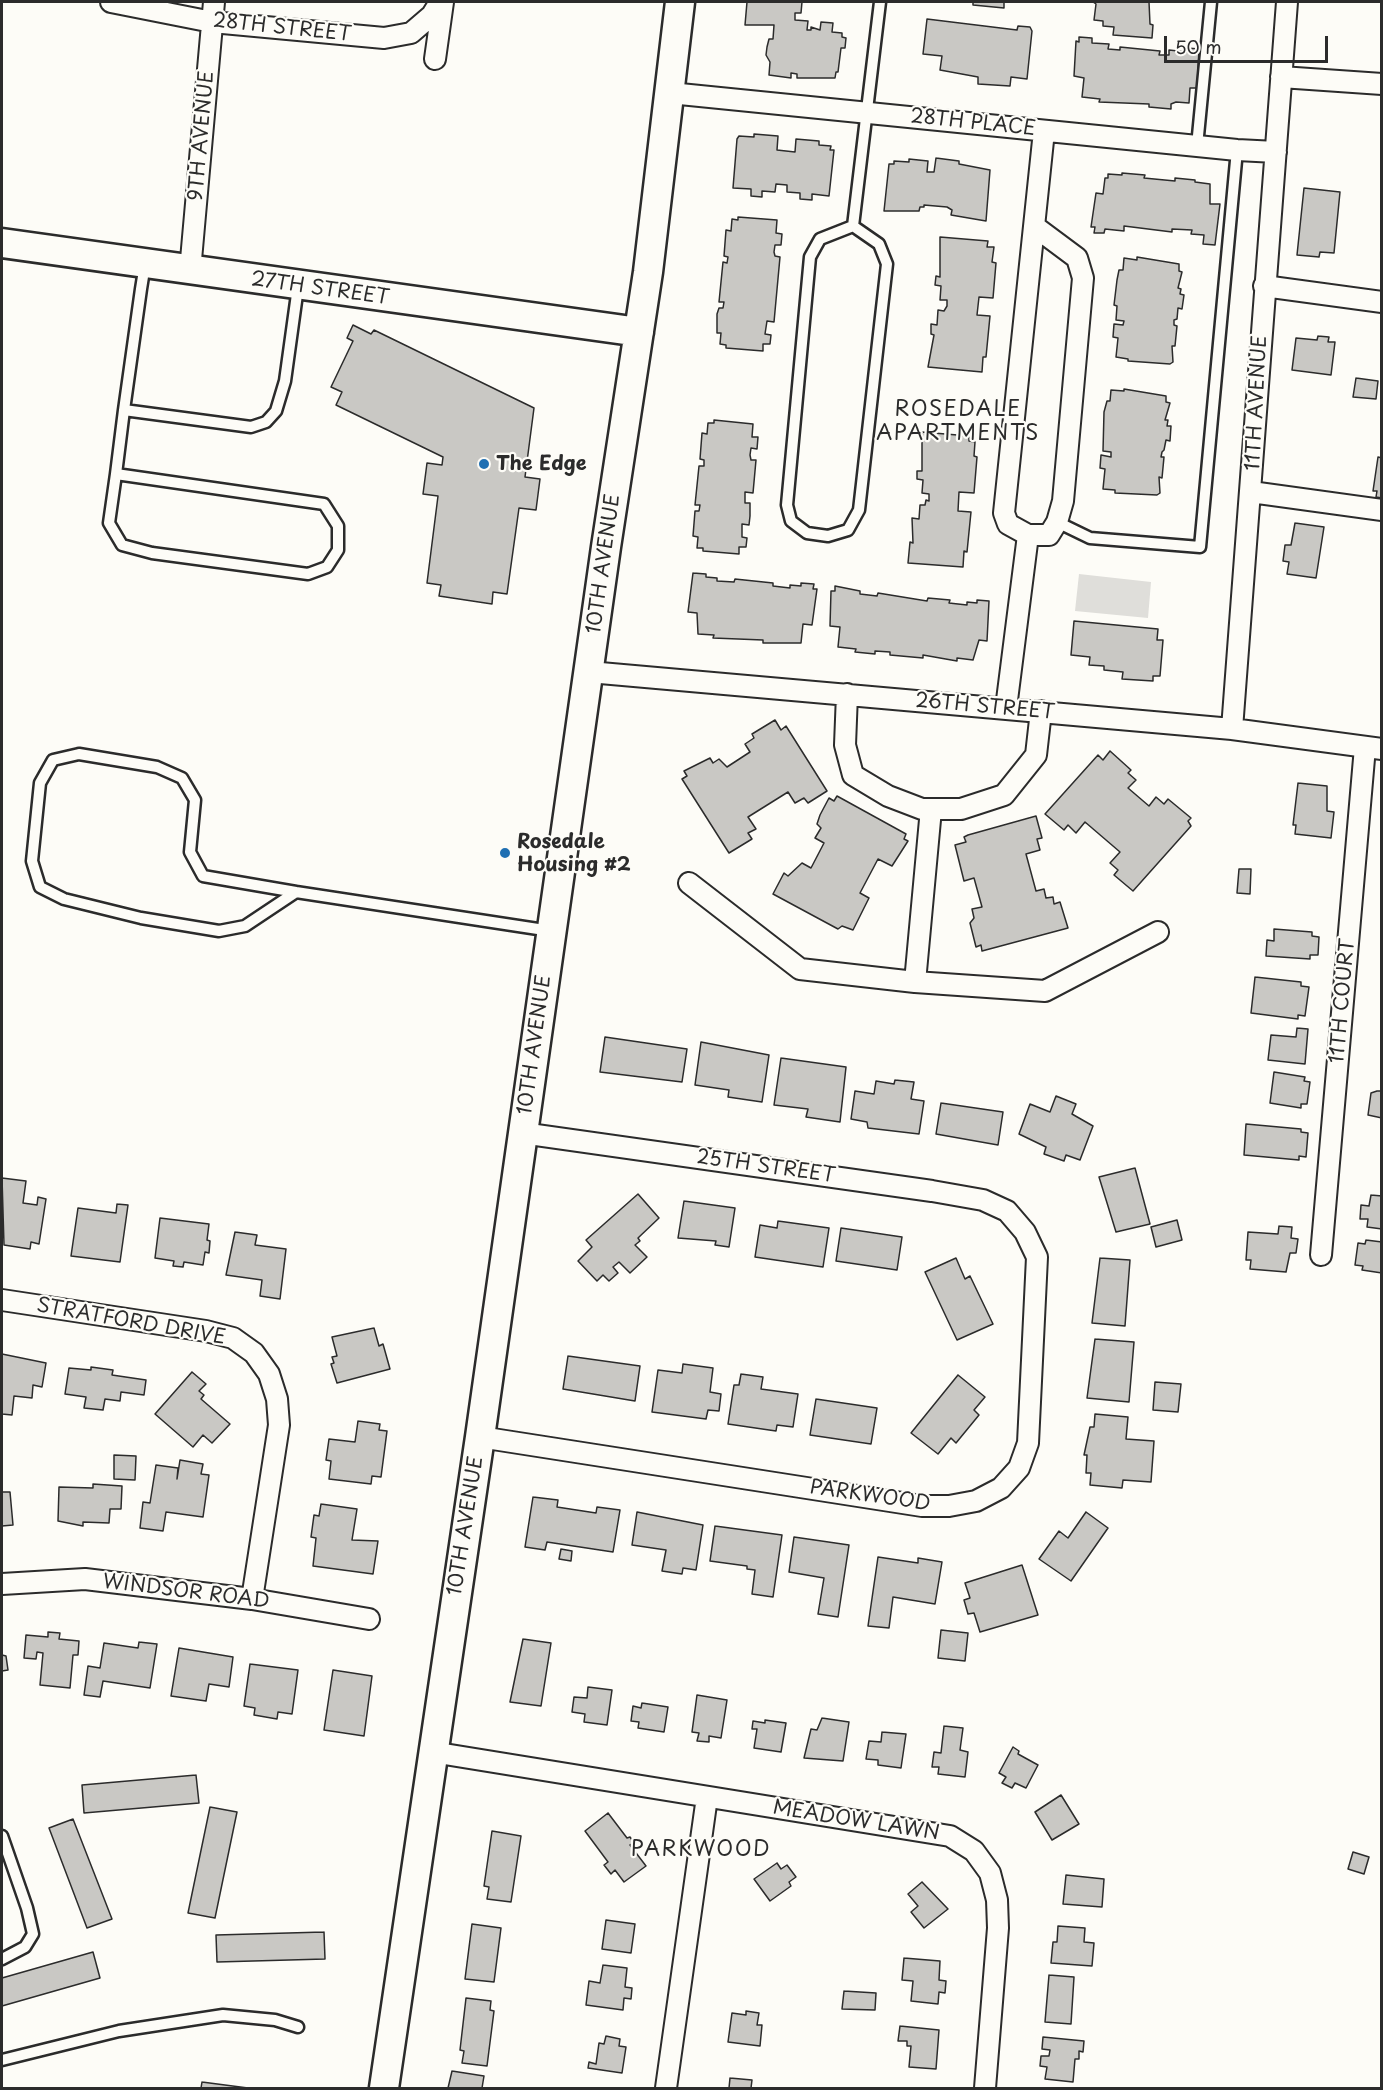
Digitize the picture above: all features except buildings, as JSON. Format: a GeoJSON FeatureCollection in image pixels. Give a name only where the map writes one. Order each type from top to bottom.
{"type":"FeatureCollection","features":[{"type":"Feature","properties":{"kind":"main road","name":"10TH AVENUE"},"geometry":{"type":"LineString","coordinates":[[384,2088],[639,332],[680,2]]}},
{"type":"Feature","properties":{"kind":"main road","name":"27TH STREET"},"geometry":{"type":"LineString","coordinates":[[2,243],[639,332]]}},
{"type":"Feature","properties":{"kind":"street","name":"28TH STREET"},"geometry":{"type":"LineString","coordinates":[[111,2],[212,22],[384,38],[411,33],[432,15],[442,2]]}},
{"type":"Feature","properties":{"kind":"street","name":"9TH AVENUE"},"geometry":{"type":"LineString","coordinates":[[190,271],[214,2]]}},
{"type":"Feature","properties":{"kind":"street"},"geometry":{"type":"LineString","coordinates":[[435,59],[442,2]]}},
{"type":"Feature","properties":{"kind":"street","name":"11TH AVENUE"},"geometry":{"type":"LineString","coordinates":[[1232,729],[1287,2]]}},
{"type":"Feature","properties":{"kind":"street"},"geometry":{"type":"LineString","coordinates":[[1281,77],[1382,84]]}},
{"type":"Feature","properties":{"kind":"street","name":"28TH PLACE"},"geometry":{"type":"LineString","coordinates":[[670,93],[1276,152]]}},
{"type":"Feature","properties":{"kind":"street"},"geometry":{"type":"LineString","coordinates":[[1034,226],[1077,258],[1083,278],[1063,501],[1057,522],[1049,535],[1028,535],[1008,524],[1004,513],[1034,226],[1044,131]]}},
{"type":"Feature","properties":{"kind":"street"},"geometry":{"type":"LineString","coordinates":[[1264,286],[1382,302]]}},
{"type":"Feature","properties":{"kind":"street"},"geometry":{"type":"LineString","coordinates":[[1251,492],[1382,510]]}},
{"type":"Feature","properties":{"kind":"street"},"geometry":{"type":"LineString","coordinates":[[1006,708],[1028,535]]}},
{"type":"Feature","properties":{"kind":"street","name":"26TH STREET"},"geometry":{"type":"LineString","coordinates":[[589,672],[1232,729],[1373,748]]}},
{"type":"Feature","properties":{"kind":"street"},"geometry":{"type":"LineString","coordinates":[[847,694],[845,746],[853,775],[888,796],[922,810],[961,809],[1004,795],[1035,755],[1041,711]]}},
{"type":"Feature","properties":{"kind":"street","name":"11TH COURT"},"geometry":{"type":"LineString","coordinates":[[1321,1255],[1373,748]]}},
{"type":"Feature","properties":{"kind":"street"},"geometry":{"type":"LineString","coordinates":[[915,982],[931,809]]}},
{"type":"Feature","properties":{"kind":"street"},"geometry":{"type":"LineString","coordinates":[[689,883],[800,969],[915,982],[1045,991],[1158,932]]}},
{"type":"Feature","properties":{"kind":"street","name":"25TH STREET"},"geometry":{"type":"LineString","coordinates":[[522,1133],[932,1191],[983,1200],[1007,1211]]}},
{"type":"Feature","properties":{"kind":"street","name":"PARKWOOD"},"geometry":{"type":"LineString","coordinates":[[480,1437],[922,1506],[949,1506],[976,1501],[1001,1488],[1019,1468],[1028,1443],[1037,1257],[1025,1232],[1007,1211]]}},
{"type":"Feature","properties":{"kind":"street","name":"STRATFORD DRIVE"},"geometry":{"type":"LineString","coordinates":[[2,1300],[206,1331],[233,1338],[254,1353],[269,1374],[277,1399],[279,1425],[252,1599]]}},
{"type":"Feature","properties":{"kind":"street","name":"WINDSOR ROAD"},"geometry":{"type":"LineString","coordinates":[[2,1584],[85,1579],[252,1599],[369,1620]]}},
{"type":"Feature","properties":{"kind":"street","name":"MEADOW LAWN"},"geometry":{"type":"LineString","coordinates":[[432,1752],[951,1836],[974,1851],[990,1873],[998,1910],[985,2088]]}},
{"type":"Feature","properties":{"kind":"street"},"geometry":{"type":"LineString","coordinates":[[666,2088],[706,1797]]}},
{"type":"Feature","properties":{"kind":"lane"},"geometry":{"type":"LineString","coordinates":[[853,226],[880,2]]}},
{"type":"Feature","properties":{"kind":"lane"},"geometry":{"type":"LineString","coordinates":[[1197,146],[1211,2]]}},
{"type":"Feature","properties":{"kind":"lane"},"geometry":{"type":"LineString","coordinates":[[1057,522],[1090,538],[1200,547],[1237,150]]}},
{"type":"Feature","properties":{"kind":"lane"},"geometry":{"type":"LineString","coordinates":[[853,226],[879,244],[887,264],[859,510],[848,530],[828,536],[807,533],[791,521],[787,505],[810,256],[820,239],[853,226]]}},
{"type":"Feature","properties":{"kind":"lane"},"geometry":{"type":"LineString","coordinates":[[116,474],[324,504],[338,526],[338,550],[327,567],[308,574],[152,553],[122,544],[109,523],[145,264]]}},
{"type":"Feature","properties":{"kind":"lane"},"geometry":{"type":"LineString","coordinates":[[124,410],[251,427],[266,422],[276,411],[285,381],[298,285]]}},
{"type":"Feature","properties":{"kind":"lane"},"geometry":{"type":"LineString","coordinates":[[297,892],[245,927],[219,931],[141,918],[64,899],[40,887],[32,861],[40,783],[53,760],[79,754],[157,767],[182,778],[195,800],[190,852],[203,876],[551,931]]}},
{"type":"Feature","properties":{"kind":"lane"},"geometry":{"type":"LineString","coordinates":[[2,1836],[27,1908],[33,1934],[25,1947],[2,1959]]}},
{"type":"Feature","properties":{"kind":"lane"},"geometry":{"type":"LineString","coordinates":[[2,2060],[119,2031],[224,2015],[275,2020],[298,2027]]}},
{"type":"Feature","properties":{"kind":"shaded area"},"geometry":{"type":"Polygon","coordinates":[[[1079,574],[1151,582],[1148,618],[1075,611],[1079,574]]]}},
{"type":"Feature","properties":{"kind":"place","name":"The Edge"},"geometry":{"type":"Point","coordinates":[484,464]}},
{"type":"Feature","properties":{"kind":"place","name":"Rosedale Housing #2"},"geometry":{"type":"Point","coordinates":[505,853]}},
{"type":"Feature","properties":{"kind":"district","name":"ROSEDALE APARTMENTS"},"geometry":{"type":"Point","coordinates":[958,422]}},
{"type":"Feature","properties":{"kind":"district","name":"PARKWOOD"},"geometry":{"type":"Point","coordinates":[701,1850]}}]}
